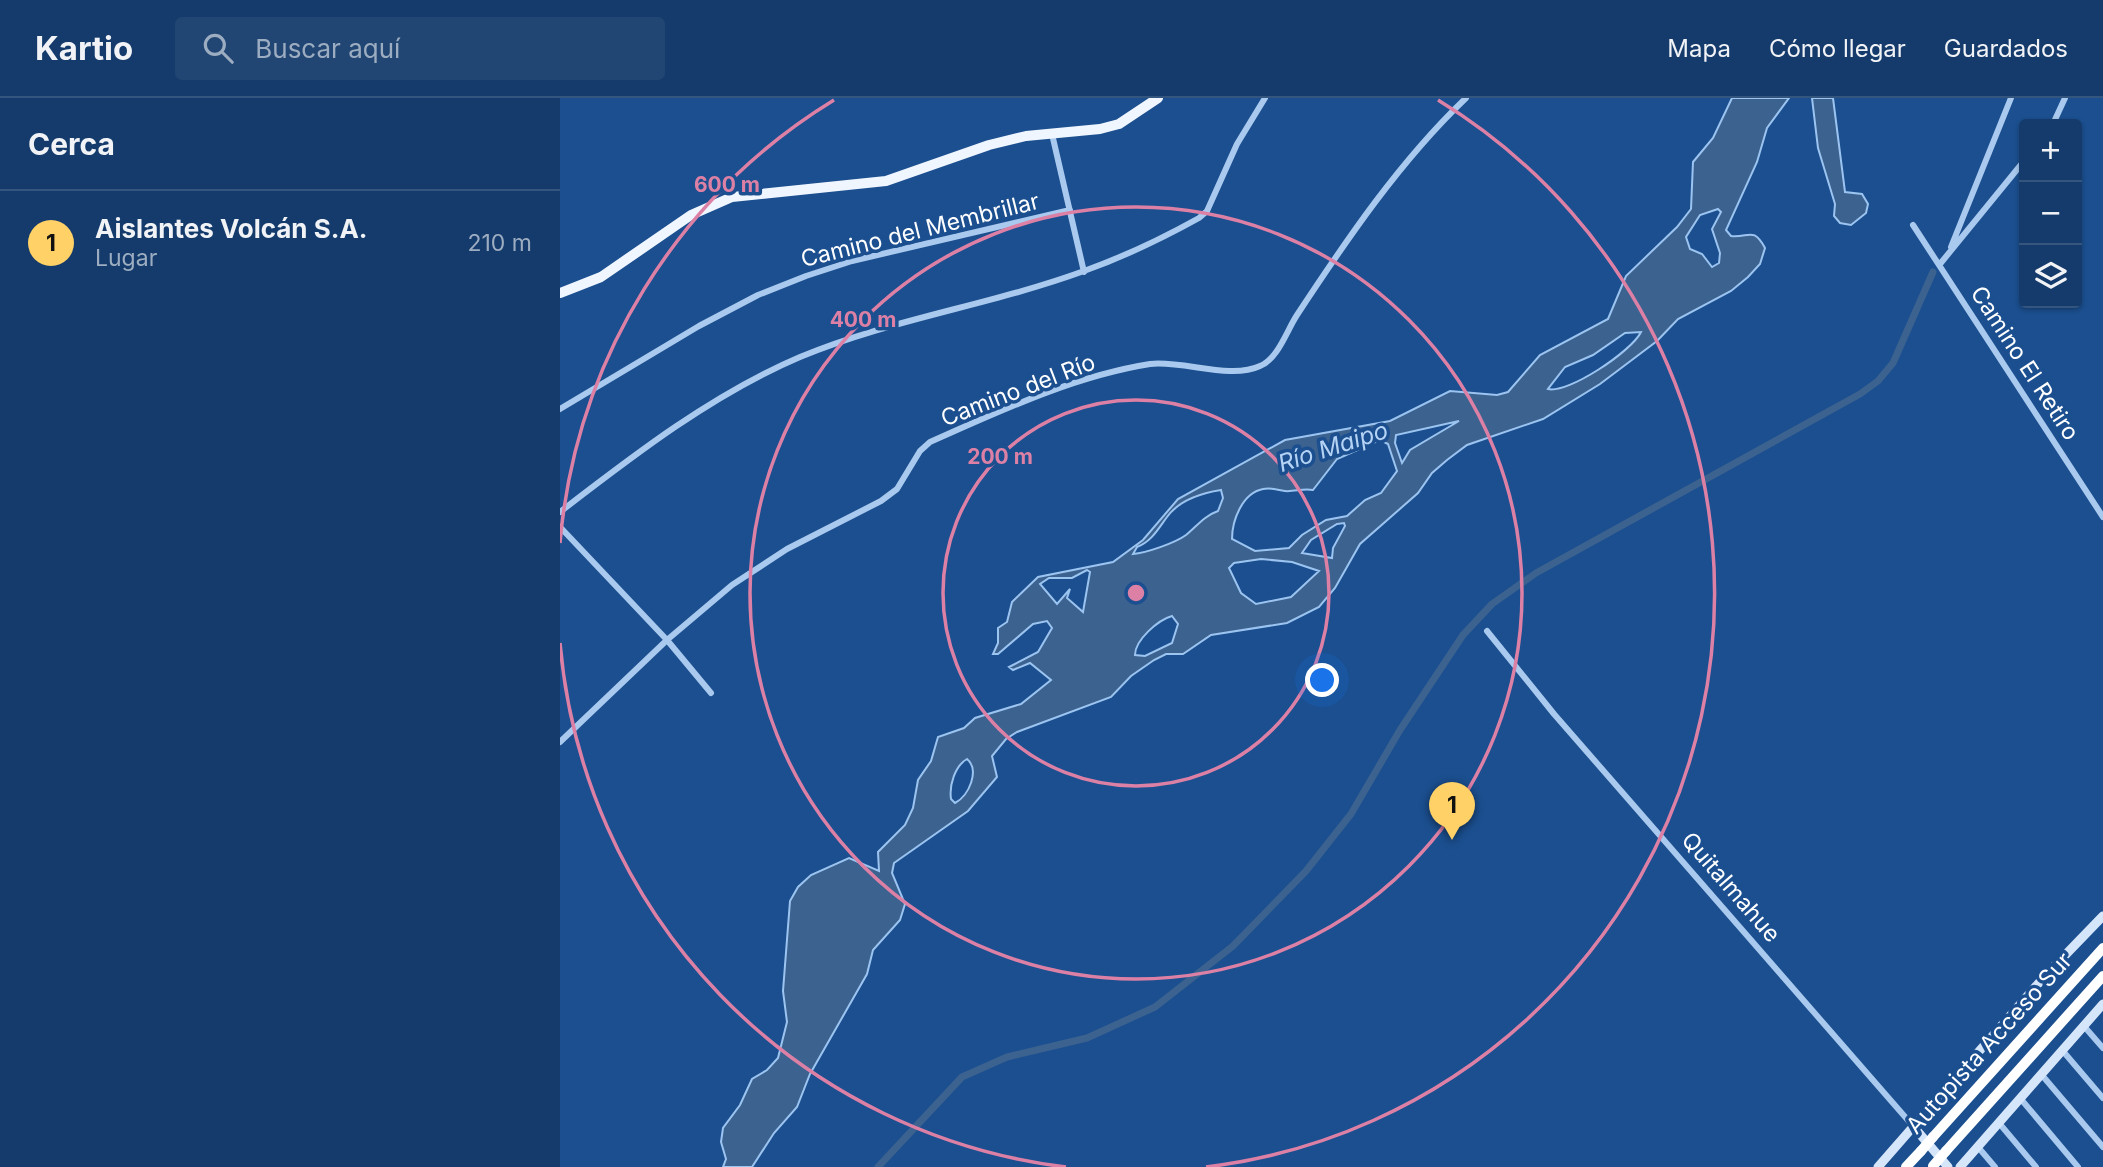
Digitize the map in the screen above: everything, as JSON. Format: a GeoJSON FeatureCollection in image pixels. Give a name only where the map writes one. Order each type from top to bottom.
{"type":"FeatureCollection","features":[{"type":"Feature","properties":{"kind":"highway","name":"Autopista Acceso Sur"},"geometry":{"type":"LineString","coordinates":[[1906,1167],[2103,948]]}},
{"type":"Feature","properties":{"kind":"highway","name":"Autopista Acceso Sur"},"geometry":{"type":"LineString","coordinates":[[1932,1166],[2103,976]]}},
{"type":"Feature","properties":{"kind":"main road"},"geometry":{"type":"LineString","coordinates":[[560,293],[624,265],[691,215],[732,197],[886,181],[989,145],[1119,124],[1158,98]]}},
{"type":"Feature","properties":{"kind":"main road"},"geometry":{"type":"LineString","coordinates":[[1878,1167],[2052,968],[2103,916]]}},
{"type":"Feature","properties":{"kind":"main road"},"geometry":{"type":"LineString","coordinates":[[1960,1167],[2103,1004]]}},
{"type":"Feature","properties":{"kind":"main road","name":"Quitalmahue"},"geometry":{"type":"LineString","coordinates":[[1913,1126],[1948,1167]]}},
{"type":"Feature","properties":{"kind":"street"},"geometry":{"type":"LineString","coordinates":[[560,512],[678,426],[723,398],[799,358],[859,336],[1084,271],[1157,240],[1207,211],[1237,145],[1265,98]]}},
{"type":"Feature","properties":{"kind":"street","name":"Camino del Río"},"geometry":{"type":"LineString","coordinates":[[560,742],[667,640],[759,566],[897,489],[920,451],[930,442],[1027,400],[1130,368],[1154,364],[1227,370],[1259,367],[1275,351],[1351,236],[1434,128],[1466,98]]}},
{"type":"Feature","properties":{"kind":"street"},"geometry":{"type":"LineString","coordinates":[[1951,247],[1967,201],[2011,98]]}},
{"type":"Feature","properties":{"kind":"street"},"geometry":{"type":"LineString","coordinates":[[2055,119],[2065,98]]}},
{"type":"Feature","properties":{"kind":"street"},"geometry":{"type":"LineString","coordinates":[[1052,134],[1084,271]]}},
{"type":"Feature","properties":{"kind":"street"},"geometry":{"type":"LineString","coordinates":[[1940,264],[1951,247],[2019,167]]}},
{"type":"Feature","properties":{"kind":"street","name":"Camino del Membrillar"},"geometry":{"type":"LineString","coordinates":[[560,409],[699,326],[758,295],[806,276],[852,261],[1070,210]]}},
{"type":"Feature","properties":{"kind":"street","name":"Camino El Retiro"},"geometry":{"type":"LineString","coordinates":[[1913,225],[2103,517]]}},
{"type":"Feature","properties":{"kind":"street"},"geometry":{"type":"LineString","coordinates":[[560,527],[667,640],[711,693]]}},
{"type":"Feature","properties":{"kind":"street","name":"Quitalmahue"},"geometry":{"type":"LineString","coordinates":[[1488,631],[1554,714],[1913,1126]]}},
{"type":"Feature","properties":{"kind":"street"},"geometry":{"type":"LineString","coordinates":[[2084,1025],[2103,1048]]}},
{"type":"Feature","properties":{"kind":"street"},"geometry":{"type":"LineString","coordinates":[[2062,1050],[2103,1098]]}},
{"type":"Feature","properties":{"kind":"street"},"geometry":{"type":"LineString","coordinates":[[2041,1074],[2103,1147]]}},
{"type":"Feature","properties":{"kind":"street"},"geometry":{"type":"LineString","coordinates":[[2020,1098],[2078,1167]]}},
{"type":"Feature","properties":{"kind":"street"},"geometry":{"type":"LineString","coordinates":[[1998,1123],[2036,1167]]}},
{"type":"Feature","properties":{"kind":"street"},"geometry":{"type":"LineString","coordinates":[[1978,1147],[1995,1167]]}},
{"type":"Feature","properties":{"kind":"water","name":"Río Maipo"},"geometry":{"type":"Polygon","coordinates":[[[1732,98],[1789,98],[1767,128],[1757,162],[1726,230],[1731,236],[1754,235],[1765,248],[1760,264],[1748,277],[1731,291],[1678,319],[1657,341],[1600,384],[1543,419],[1467,445],[1447,460],[1432,473],[1418,493],[1360,544],[1335,588],[1319,607],[1287,623],[1211,635],[1183,654],[1166,654],[1154,660],[1131,676],[1111,697],[1017,732],[1006,739],[992,756],[997,777],[968,811],[894,863],[892,873],[905,904],[900,920],[873,950],[867,974],[810,1074],[797,1107],[774,1133],[752,1167],[723,1167],[726,1159],[721,1142],[723,1128],[740,1105],[752,1079],[767,1070],[778,1058],[787,1022],[783,991],[790,901],[798,887],[811,875],[849,858],[879,871],[878,852],[905,825],[913,808],[918,780],[931,761],[938,737],[964,728],[975,718],[1021,704],[1051,680],[1030,663],[1013,670],[1009,667],[1038,652],[1052,628],[1047,621],[1033,624],[998,654],[993,654],[998,643],[998,628],[1007,622],[1012,602],[1038,577],[1113,562],[1143,540],[1178,499],[1285,440],[1390,421],[1450,391],[1497,395],[1508,392],[1540,355],[1608,319],[1626,276],[1677,227],[1691,209],[1693,162],[1713,138],[1732,98]],[[1718,209],[1700,215],[1686,237],[1690,249],[1702,254],[1712,267],[1719,263],[1720,253],[1712,229],[1721,212],[1718,209]],[[1641,332],[1625,333],[1593,355],[1565,367],[1548,389],[1570,385],[1599,370],[1625,350],[1641,332]],[[1459,421],[1396,435],[1395,443],[1402,463],[1410,450],[1459,421]],[[1380,440],[1337,459],[1313,490],[1269,488],[1249,496],[1234,524],[1232,539],[1255,551],[1289,548],[1302,535],[1326,520],[1347,516],[1365,500],[1381,493],[1397,471],[1388,444],[1380,440]],[[1221,490],[1199,495],[1172,511],[1154,534],[1137,547],[1133,554],[1181,538],[1218,511],[1223,498],[1221,490]],[[1344,523],[1337,524],[1311,540],[1302,553],[1332,558],[1333,548],[1345,526],[1344,523]],[[1261,559],[1234,563],[1229,568],[1241,593],[1256,604],[1291,597],[1319,571],[1292,562],[1261,559]],[[1087,570],[1072,578],[1049,578],[1040,584],[1057,604],[1070,589],[1067,598],[1083,612],[1090,572],[1087,570]],[[1172,616],[1154,626],[1139,643],[1135,655],[1145,656],[1172,643],[1178,624],[1172,616]],[[967,759],[956,771],[951,794],[955,803],[965,795],[973,776],[971,764],[967,759]]]}},
{"type":"Feature","properties":{"kind":"water"},"geometry":{"type":"Polygon","coordinates":[[[1812,98],[1833,98],[1845,192],[1862,194],[1868,204],[1866,213],[1851,225],[1840,223],[1834,216],[1835,204],[1818,148],[1812,98]]]}},
{"type":"Feature","properties":{"kind":"waterway"},"geometry":{"type":"LineString","coordinates":[[878,1167],[962,1077],[1007,1057],[1087,1038],[1155,1007],[1233,946],[1306,871],[1351,814],[1400,730],[1463,635],[1492,604],[1536,573],[1860,394],[1878,381],[1893,363],[1933,272]]}},
{"type":"Feature","properties":{"kind":"place","name":"Aislantes Volcán S.A."},"geometry":{"type":"Point","coordinates":[1452,840]}}]}
